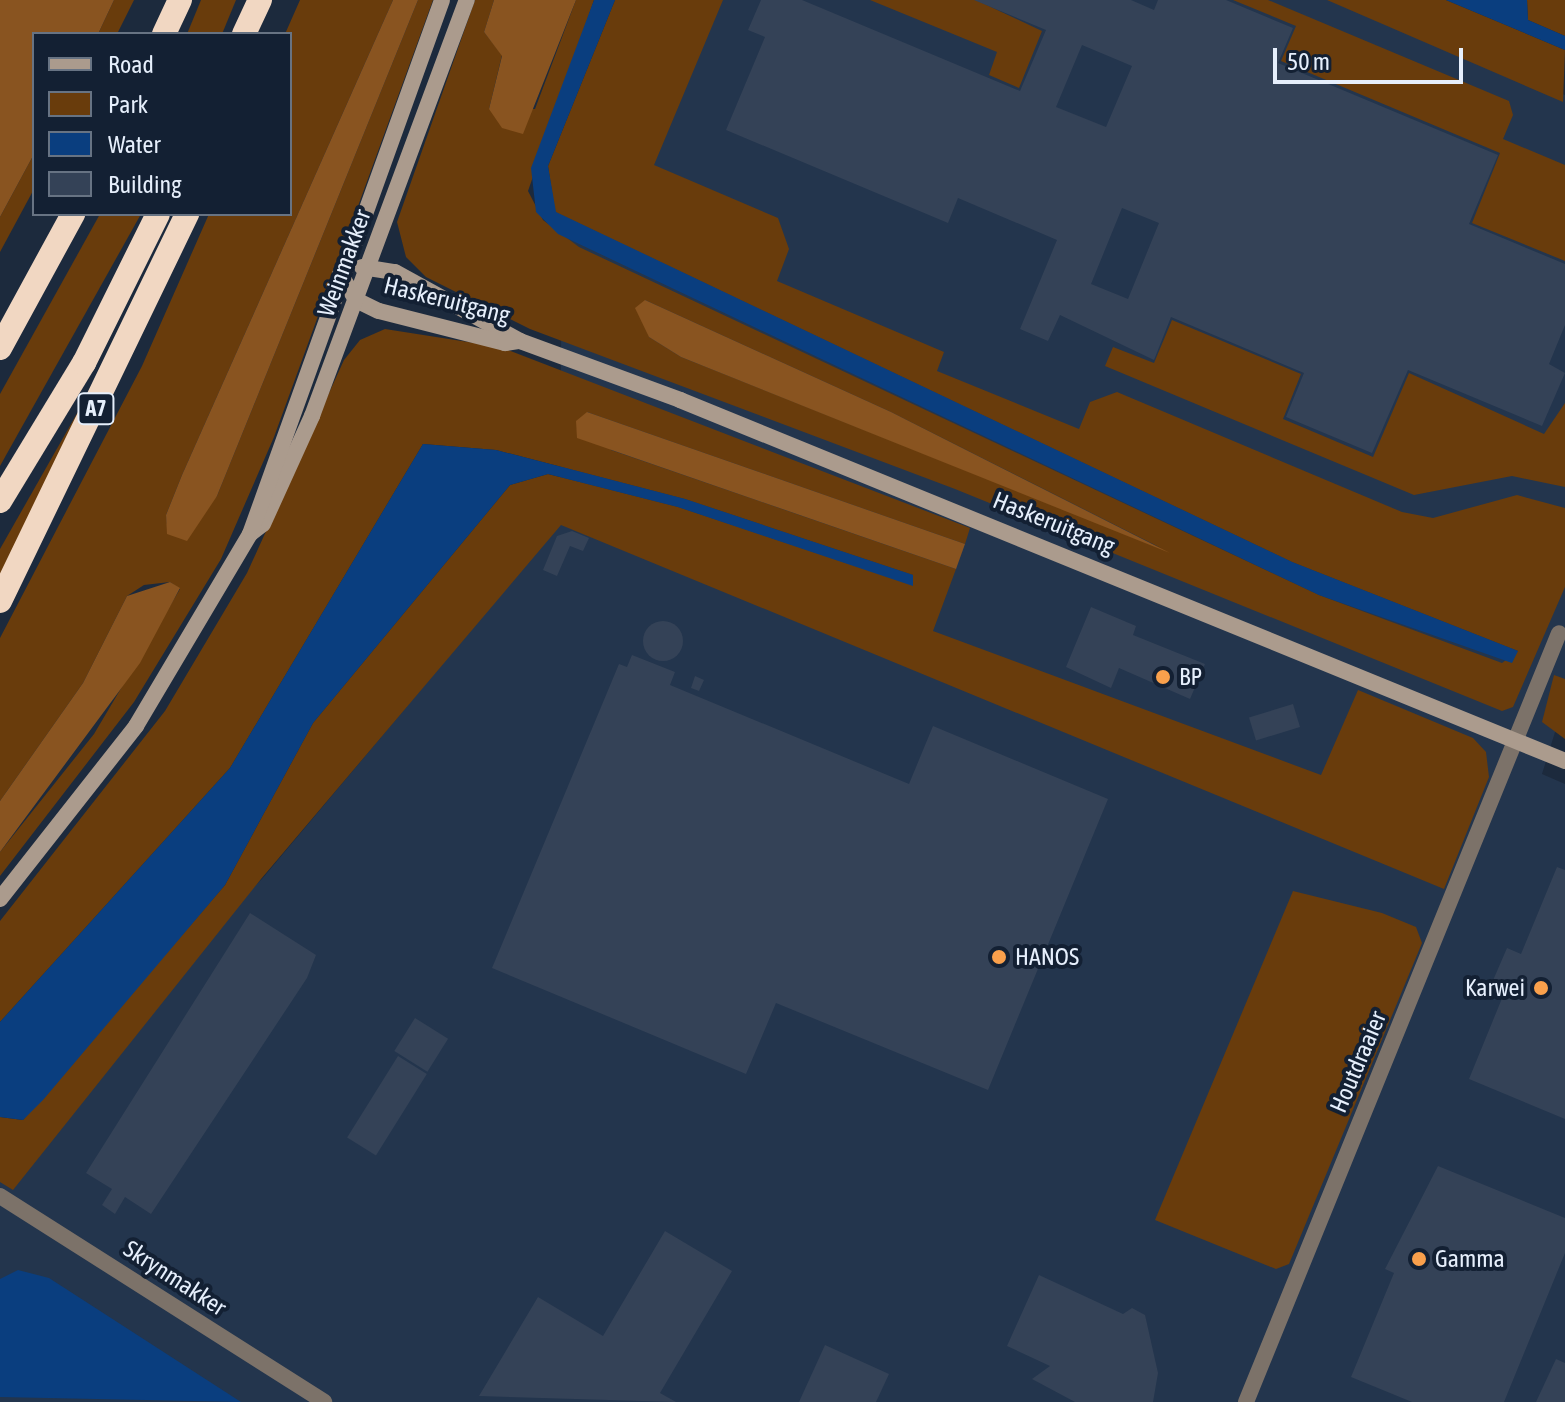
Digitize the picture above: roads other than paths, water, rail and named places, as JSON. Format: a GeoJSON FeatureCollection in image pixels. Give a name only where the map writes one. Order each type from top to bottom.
{"type":"FeatureCollection","features":[{"type":"Feature","properties":{"kind":"highway"},"geometry":{"type":"LineString","coordinates":[[165,32],[180,0]]}},
{"type":"Feature","properties":{"kind":"highway"},"geometry":{"type":"LineString","coordinates":[[247,32],[258,4]]}},
{"type":"Feature","properties":{"kind":"highway"},"geometry":{"type":"LineString","coordinates":[[0,348],[72,216]]}},
{"type":"Feature","properties":{"kind":"highway","name":"A7"},"geometry":{"type":"LineString","coordinates":[[0,501],[84,363],[157,216]]}},
{"type":"Feature","properties":{"kind":"highway","name":"A7"},"geometry":{"type":"LineString","coordinates":[[0,601],[186,216]]}},
{"type":"Feature","properties":{"kind":"highway"},"geometry":{"type":"LineString","coordinates":[[0,342],[18,319]]}},
{"type":"Feature","properties":{"kind":"main road","name":"Weinmakker"},"geometry":{"type":"LineString","coordinates":[[0,899],[136,726],[250,534],[340,274],[442,0]]}},
{"type":"Feature","properties":{"kind":"main road","name":"Weinmakker"},"geometry":{"type":"LineString","coordinates":[[250,534],[263,524],[295,456],[370,264],[467,0]]}},
{"type":"Feature","properties":{"kind":"main road","name":"Haskeruitgang"},"geometry":{"type":"LineString","coordinates":[[520,341],[505,343],[356,300],[340,274],[370,264],[520,341],[838,461],[1565,761]]}},
{"type":"Feature","properties":{"kind":"street","name":"Houtdraaier"},"geometry":{"type":"LineString","coordinates":[[1246,1402],[1559,633]]}},
{"type":"Feature","properties":{"kind":"street","name":"Skrynmakker"},"geometry":{"type":"LineString","coordinates":[[2,1202],[324,1402]]}},
{"type":"Feature","properties":{"kind":"water"},"geometry":{"type":"Polygon","coordinates":[[[594,0],[615,0],[548,166],[556,212],[1292,562],[1518,651],[1512,663],[1319,595],[558,234],[536,212],[531,168],[594,0]]]}},
{"type":"Feature","properties":{"kind":"water"},"geometry":{"type":"Polygon","coordinates":[[[1446,0],[1527,0],[1528,20],[1565,36],[1565,50],[1446,0]]]}},
{"type":"Feature","properties":{"kind":"water"},"geometry":{"type":"Polygon","coordinates":[[[423,444],[496,450],[685,499],[913,575],[913,586],[678,507],[548,474],[510,485],[313,723],[225,885],[43,1100],[23,1120],[0,1117],[0,1022],[230,768],[423,444]]]}},
{"type":"Feature","properties":{"kind":"water"},"geometry":{"type":"Polygon","coordinates":[[[18,1270],[49,1278],[241,1402],[0,1397],[0,1279],[18,1270]]]}},
{"type":"Feature","properties":{"kind":"place","name":"BP"},"geometry":{"type":"Point","coordinates":[1163,677]}},
{"type":"Feature","properties":{"kind":"place","name":"HANOS"},"geometry":{"type":"Point","coordinates":[999,957]}},
{"type":"Feature","properties":{"kind":"place","name":"Karwei"},"geometry":{"type":"Point","coordinates":[1541,988]}},
{"type":"Feature","properties":{"kind":"place","name":"Gamma"},"geometry":{"type":"Point","coordinates":[1419,1259]}}]}
